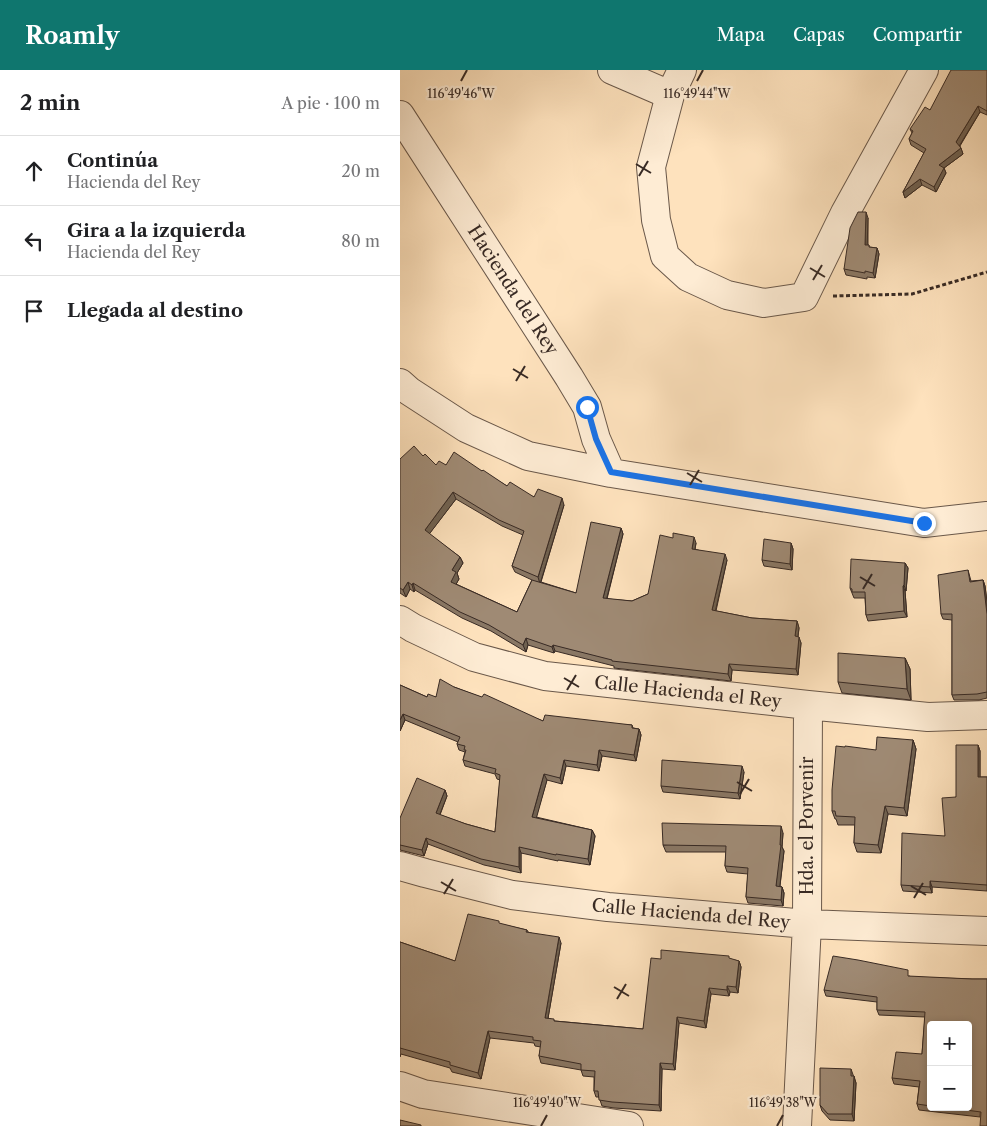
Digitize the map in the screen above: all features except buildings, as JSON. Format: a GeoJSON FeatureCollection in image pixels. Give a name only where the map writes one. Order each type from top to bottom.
{"type":"FeatureCollection","features":[{"type":"Feature","properties":{"kind":"street"},"geometry":{"type":"LineString","coordinates":[[612,70],[670,95]]}},
{"type":"Feature","properties":{"kind":"street"},"geometry":{"type":"LineString","coordinates":[[682,70],[670,95],[651,167],[656,220],[665,256],[688,277],[727,295],[764,303],[804,297],[845,214],[924,70]]}},
{"type":"Feature","properties":{"kind":"street","name":"Hacienda del Rey"},"geometry":{"type":"LineString","coordinates":[[400,115],[587,407],[596,439],[611,472]]}},
{"type":"Feature","properties":{"kind":"street"},"geometry":{"type":"LineString","coordinates":[[400,383],[409,391],[466,428],[528,456],[611,472],[924,523],[987,516]]}},
{"type":"Feature","properties":{"kind":"street","name":"Calle Hacienda el Rey"},"geometry":{"type":"LineString","coordinates":[[400,620],[474,657],[544,676],[928,717],[987,715]]}},
{"type":"Feature","properties":{"kind":"street","name":"Hda. el Porvenir"},"geometry":{"type":"LineString","coordinates":[[797,1126],[807,924],[808,705]]}},
{"type":"Feature","properties":{"kind":"street","name":"Calle Hacienda del Rey"},"geometry":{"type":"LineString","coordinates":[[400,866],[512,895],[608,907],[807,924],[987,931]]}},
{"type":"Feature","properties":{"kind":"street"},"geometry":{"type":"LineString","coordinates":[[400,1086],[423,1094],[629,1126]]}},
{"type":"Feature","properties":{"kind":"path"},"geometry":{"type":"LineString","coordinates":[[804,297],[912,294],[987,272]]}},
{"type":"Feature","properties":{"kind":"route"},"geometry":{"type":"LineString","coordinates":[[587,407],[596,439],[611,472],[924,523]]}}]}
